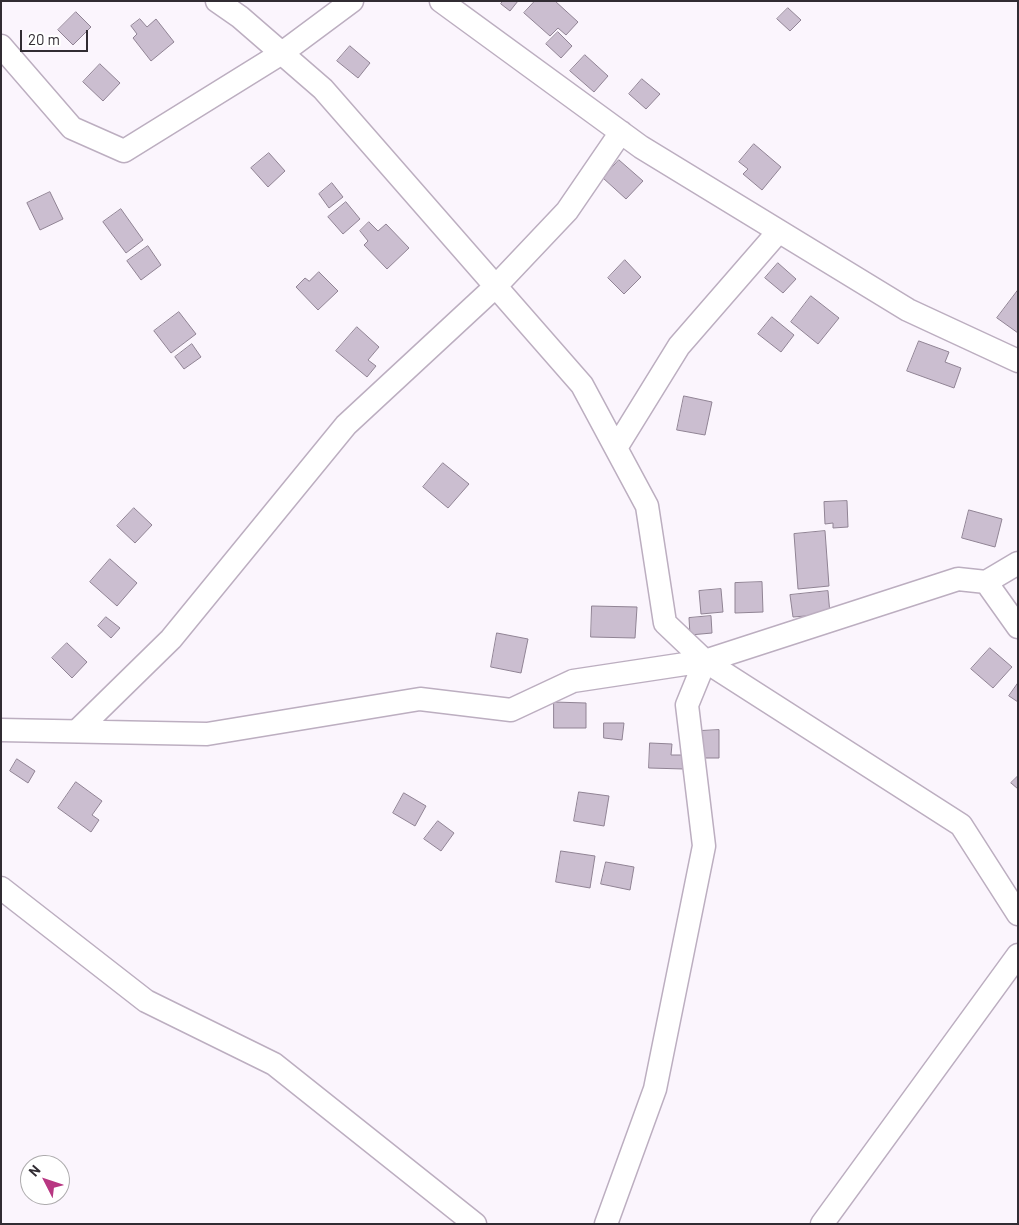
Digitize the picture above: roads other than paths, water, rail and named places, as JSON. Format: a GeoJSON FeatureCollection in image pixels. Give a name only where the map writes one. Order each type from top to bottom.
{"type":"FeatureCollection","features":[{"type":"Feature","properties":{"kind":"street"},"geometry":{"type":"LineString","coordinates":[[218,1],[240,17],[323,89],[582,385],[647,506],[665,623],[705,661],[961,825],[1018,914]]}},
{"type":"Feature","properties":{"kind":"street"},"geometry":{"type":"LineString","coordinates":[[1,46],[72,128],[124,151],[282,53],[352,1]]}},
{"type":"Feature","properties":{"kind":"street"},"geometry":{"type":"LineString","coordinates":[[441,1],[641,147],[908,310],[1018,360]]}},
{"type":"Feature","properties":{"kind":"street"},"geometry":{"type":"LineString","coordinates":[[77,731],[171,639],[346,425],[496,286],[567,211],[621,132]]}},
{"type":"Feature","properties":{"kind":"street"},"geometry":{"type":"LineString","coordinates":[[616,448],[678,346],[779,231]]}},
{"type":"Feature","properties":{"kind":"street"},"geometry":{"type":"LineString","coordinates":[[1,730],[207,734],[420,699],[511,710],[573,681],[705,661],[958,579],[986,582],[1018,563]]}},
{"type":"Feature","properties":{"kind":"street"},"geometry":{"type":"LineString","coordinates":[[986,582],[1018,627]]}},
{"type":"Feature","properties":{"kind":"street"},"geometry":{"type":"LineString","coordinates":[[606,1224],[655,1089],[704,846],[687,705],[705,661]]}},
{"type":"Feature","properties":{"kind":"street"},"geometry":{"type":"LineString","coordinates":[[1,888],[146,1001],[274,1064],[476,1224]]}},
{"type":"Feature","properties":{"kind":"street"},"geometry":{"type":"LineString","coordinates":[[822,1224],[1018,955]]}}]}
